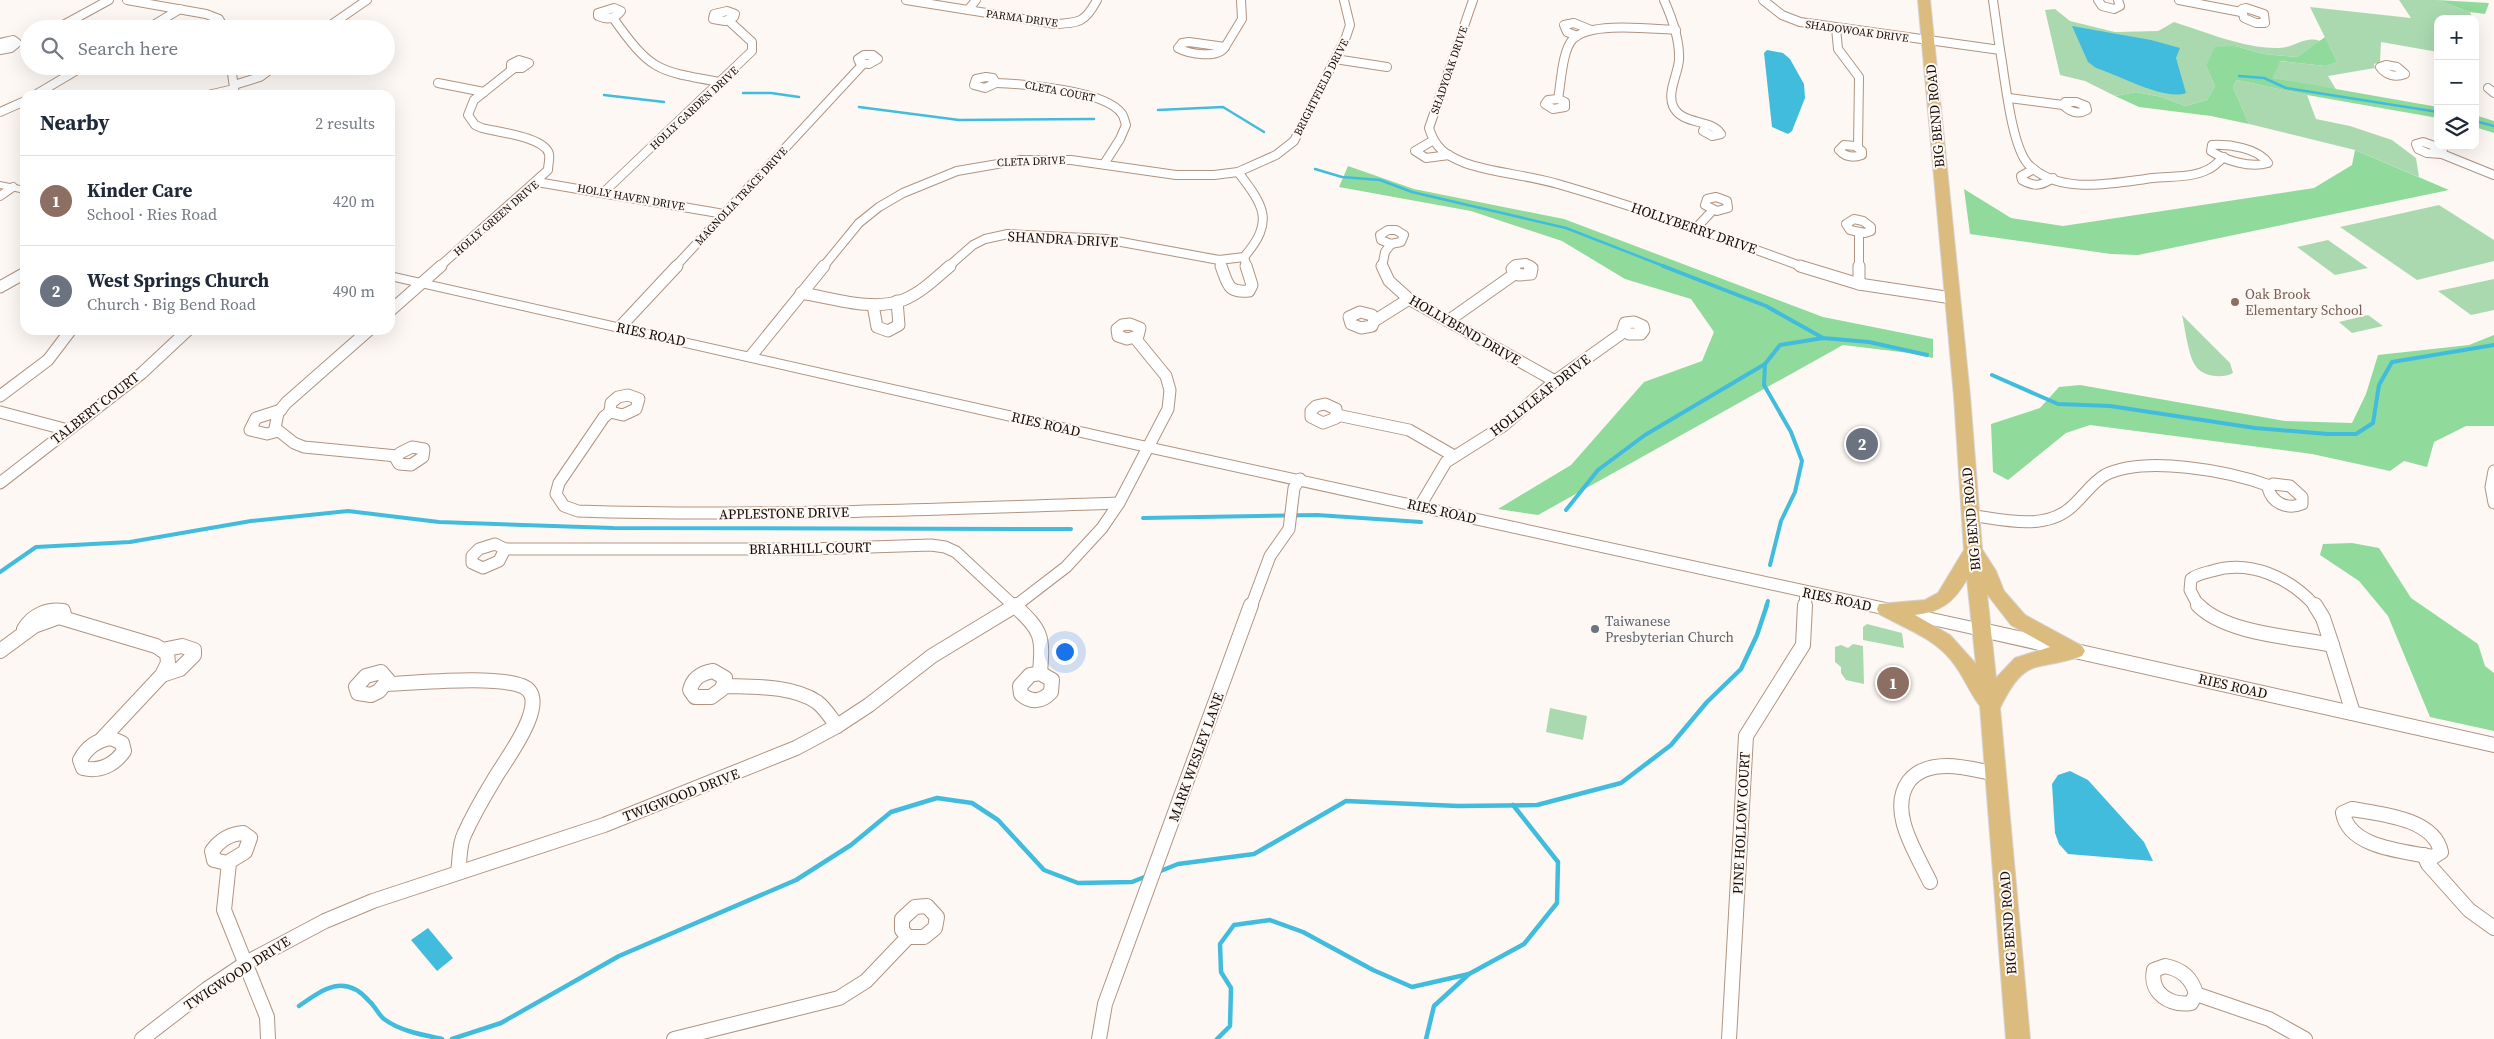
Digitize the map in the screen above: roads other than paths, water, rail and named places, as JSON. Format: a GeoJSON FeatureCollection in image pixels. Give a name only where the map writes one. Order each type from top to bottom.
{"type":"FeatureCollection","features":[{"type":"Feature","properties":{"kind":"main road","name":"BIG BEND ROAD"},"geometry":{"type":"LineString","coordinates":[[1924,0],[1958,352],[1969,515],[1997,774],[2018,1039]]}},
{"type":"Feature","properties":{"kind":"main road"},"geometry":{"type":"LineString","coordinates":[[1886,610],[1914,609],[1944,601],[1953,590],[1973,550],[1988,571],[1996,594],[2018,620],[2075,651]]}},
{"type":"Feature","properties":{"kind":"main road"},"geometry":{"type":"LineString","coordinates":[[1886,610],[1934,634],[1949,645],[1971,672],[1990,709]]}},
{"type":"Feature","properties":{"kind":"main road"},"geometry":{"type":"LineString","coordinates":[[1990,709],[2004,680],[2018,665],[2047,655],[2075,651]]}},
{"type":"Feature","properties":{"kind":"street"},"geometry":{"type":"LineString","coordinates":[[72,20],[109,0]]}},
{"type":"Feature","properties":{"kind":"street"},"geometry":{"type":"LineString","coordinates":[[127,0],[180,9],[220,20]]}},
{"type":"Feature","properties":{"kind":"street"},"geometry":{"type":"LineString","coordinates":[[337,20],[367,0]]}},
{"type":"Feature","properties":{"kind":"street","name":"PARMA DRIVE"},"geometry":{"type":"LineString","coordinates":[[906,0],[1055,24],[1068,24],[1088,17],[1097,0]]}},
{"type":"Feature","properties":{"kind":"street"},"geometry":{"type":"LineString","coordinates":[[968,10],[976,0]]}},
{"type":"Feature","properties":{"kind":"street"},"geometry":{"type":"LineString","coordinates":[[1225,47],[1185,42],[1178,46],[1181,50],[1214,55],[1222,52],[1242,19],[1241,0]]}},
{"type":"Feature","properties":{"kind":"street","name":"BRIGHTFIELD DRIVE"},"geometry":{"type":"LineString","coordinates":[[1238,172],[1276,155],[1294,141],[1335,60],[1350,25],[1344,0]]}},
{"type":"Feature","properties":{"kind":"street","name":"SHADYOAK DRIVE"},"geometry":{"type":"LineString","coordinates":[[1435,144],[1429,134],[1430,122],[1473,0]]}},
{"type":"Feature","properties":{"kind":"street"},"geometry":{"type":"LineString","coordinates":[[1664,0],[1676,30],[1679,59],[1671,102],[1677,112],[1705,127]]}},
{"type":"Feature","properties":{"kind":"street","name":"SHADOWOAK DRIVE"},"geometry":{"type":"LineString","coordinates":[[1764,0],[1770,7],[1789,18],[1836,28],[2000,50]]}},
{"type":"Feature","properties":{"kind":"street"},"geometry":{"type":"LineString","coordinates":[[1992,0],[2018,148],[2026,162],[2034,169],[2053,178],[2080,184],[2116,184],[2206,170],[2224,158],[2259,166],[2266,165],[2268,162],[2265,157],[2254,152],[2219,144],[2210,147],[2214,153],[2224,158]]}},
{"type":"Feature","properties":{"kind":"street"},"geometry":{"type":"LineString","coordinates":[[2098,0],[2102,6],[2114,9],[2120,6],[2118,0]]}},
{"type":"Feature","properties":{"kind":"street"},"geometry":{"type":"LineString","coordinates":[[2179,0],[2241,12]]}},
{"type":"Feature","properties":{"kind":"street"},"geometry":{"type":"LineString","coordinates":[[162,20],[180,9]]}},
{"type":"Feature","properties":{"kind":"street"},"geometry":{"type":"LineString","coordinates":[[613,18],[641,55],[653,64],[678,74],[720,82]]}},
{"type":"Feature","properties":{"kind":"street","name":"HOLLY GARDEN DRIVE"},"geometry":{"type":"LineString","coordinates":[[604,192],[752,51],[750,38],[728,20]]}},
{"type":"Feature","properties":{"kind":"street"},"geometry":{"type":"LineString","coordinates":[[1577,36],[1568,32],[1564,26],[1574,23],[1591,30],[1676,30]]}},
{"type":"Feature","properties":{"kind":"street"},"geometry":{"type":"LineString","coordinates":[[1836,28],[1838,49],[1860,77],[1858,147]]}},
{"type":"Feature","properties":{"kind":"street"},"geometry":{"type":"LineString","coordinates":[[1558,99],[1569,47],[1577,36],[1591,30]]}},
{"type":"Feature","properties":{"kind":"street"},"geometry":{"type":"LineString","coordinates":[[0,43],[9,40],[17,42]]}},
{"type":"Feature","properties":{"kind":"street"},"geometry":{"type":"LineString","coordinates":[[0,50],[14,46],[20,41]]}},
{"type":"Feature","properties":{"kind":"street"},"geometry":{"type":"LineString","coordinates":[[1335,60],[1387,68]]}},
{"type":"Feature","properties":{"kind":"street","name":"MAGNOLIA TRACE DRIVE"},"geometry":{"type":"LineString","coordinates":[[620,328],[863,64]]}},
{"type":"Feature","properties":{"kind":"street","name":"HOLLY GREEN DRIVE"},"geometry":{"type":"LineString","coordinates":[[395,308],[537,182],[544,175],[549,165],[549,154],[544,146],[526,138],[482,128],[471,121],[468,116],[470,106],[513,69]]}},
{"type":"Feature","properties":{"kind":"street"},"geometry":{"type":"LineString","coordinates":[[43,90],[69,75]]}},
{"type":"Feature","properties":{"kind":"street"},"geometry":{"type":"LineString","coordinates":[[232,75],[234,90],[263,75]]}},
{"type":"Feature","properties":{"kind":"street","name":"CLETA COURT"},"geometry":{"type":"LineString","coordinates":[[996,83],[1039,86],[1092,97],[1115,106],[1126,119],[1126,128],[1104,164]]}},
{"type":"Feature","properties":{"kind":"street"},"geometry":{"type":"LineString","coordinates":[[438,84],[484,92]]}},
{"type":"Feature","properties":{"kind":"street"},"geometry":{"type":"LineString","coordinates":[[2009,98],[2063,105]]}},
{"type":"Feature","properties":{"kind":"street"},"geometry":{"type":"LineString","coordinates":[[0,112],[20,103]]}},
{"type":"Feature","properties":{"kind":"street"},"geometry":{"type":"LineString","coordinates":[[1435,144],[1415,151],[1419,156],[1426,158],[1449,155]]}},
{"type":"Feature","properties":{"kind":"street","name":"HOLLYBERRY DRIVE"},"geometry":{"type":"LineString","coordinates":[[1435,144],[1449,155],[1466,163],[1536,177],[1572,188],[1696,228],[1819,274],[1859,284],[1952,298]]}},
{"type":"Feature","properties":{"kind":"street"},"geometry":{"type":"LineString","coordinates":[[2442,154],[2494,175]]}},
{"type":"Feature","properties":{"kind":"street","name":"CLETA DRIVE"},"geometry":{"type":"LineString","coordinates":[[751,356],[801,293],[868,215],[891,199],[927,181],[956,171],[1021,160],[1071,160],[1176,175],[1208,175],[1238,172]]}},
{"type":"Feature","properties":{"kind":"street"},"geometry":{"type":"LineString","coordinates":[[2034,169],[2022,176],[2022,180],[2026,184],[2041,186],[2053,178]]}},
{"type":"Feature","properties":{"kind":"street"},"geometry":{"type":"LineString","coordinates":[[1219,260],[1230,288],[1242,293],[1249,290],[1252,285],[1244,257],[1261,230],[1265,215],[1262,204],[1238,172]]}},
{"type":"Feature","properties":{"kind":"street","name":"HOLLY HAVEN DRIVE"},"geometry":{"type":"LineString","coordinates":[[537,182],[724,214]]}},
{"type":"Feature","properties":{"kind":"street"},"geometry":{"type":"LineString","coordinates":[[0,184],[20,189]]}},
{"type":"Feature","properties":{"kind":"street"},"geometry":{"type":"LineString","coordinates":[[0,196],[13,187]]}},
{"type":"Feature","properties":{"kind":"street"},"geometry":{"type":"LineString","coordinates":[[1696,228],[1713,210]]}},
{"type":"Feature","properties":{"kind":"street"},"geometry":{"type":"LineString","coordinates":[[1859,233],[1859,284]]}},
{"type":"Feature","properties":{"kind":"street","name":"SHANDRA DRIVE"},"geometry":{"type":"LineString","coordinates":[[801,293],[873,305],[897,301],[925,287],[979,241],[1008,234],[1105,239],[1219,260],[1244,257]]}},
{"type":"Feature","properties":{"kind":"street","name":"HOLLYBEND DRIVE"},"geometry":{"type":"LineString","coordinates":[[1391,244],[1382,254],[1383,271],[1391,283],[1409,299],[1555,381]]}},
{"type":"Feature","properties":{"kind":"street"},"geometry":{"type":"LineString","coordinates":[[1448,321],[1516,273]]}},
{"type":"Feature","properties":{"kind":"street"},"geometry":{"type":"LineString","coordinates":[[0,288],[20,276]]}},
{"type":"Feature","properties":{"kind":"street","name":"RIES ROAD"},"geometry":{"type":"LineString","coordinates":[[395,277],[751,356],[1147,447],[1300,479],[2494,745]]}},
{"type":"Feature","properties":{"kind":"street"},"geometry":{"type":"LineString","coordinates":[[1374,321],[1409,299]]}},
{"type":"Feature","properties":{"kind":"street"},"geometry":{"type":"LineString","coordinates":[[873,305],[877,328],[888,331],[899,325],[897,301]]}},
{"type":"Feature","properties":{"kind":"street","name":"HOLLYLEAF DRIVE"},"geometry":{"type":"LineString","coordinates":[[1420,506],[1441,470],[1454,456],[1503,426],[1555,381],[1625,331]]}},
{"type":"Feature","properties":{"kind":"street"},"geometry":{"type":"LineString","coordinates":[[0,396],[52,358],[60,350],[68,335]]}},
{"type":"Feature","properties":{"kind":"street","name":"TALBERT COURT"},"geometry":{"type":"LineString","coordinates":[[0,483],[142,372],[183,335]]}},
{"type":"Feature","properties":{"kind":"street"},"geometry":{"type":"LineString","coordinates":[[364,335],[281,410],[275,428],[294,443],[304,447],[397,456]]}},
{"type":"Feature","properties":{"kind":"street","name":"TWIGWOOD DRIVE"},"geometry":{"type":"LineString","coordinates":[[142,1039],[200,994],[246,963],[282,942],[325,921],[373,901],[650,808],[776,757],[837,726],[869,705],[932,656],[1015,606],[1077,557],[1102,528],[1119,503],[1168,409],[1170,390],[1166,376],[1135,338]]}},
{"type":"Feature","properties":{"kind":"street"},"geometry":{"type":"LineString","coordinates":[[278,431],[267,434],[250,430],[256,418],[281,410]]}},
{"type":"Feature","properties":{"kind":"street"},"geometry":{"type":"LineString","coordinates":[[0,412],[68,430]]}},
{"type":"Feature","properties":{"kind":"street","name":"APPLESTONE DRIVE"},"geometry":{"type":"LineString","coordinates":[[610,412],[604,417],[559,483],[556,494],[564,506],[578,511],[669,514],[824,513],[1119,503]]}},
{"type":"Feature","properties":{"kind":"street"},"geometry":{"type":"LineString","coordinates":[[1337,415],[1409,430],[1454,456]]}},
{"type":"Feature","properties":{"kind":"street"},"geometry":{"type":"LineString","coordinates":[[1969,515],[2023,522],[2058,516],[2105,476],[2131,468],[2161,466],[2251,477],[2270,486]]}},
{"type":"Feature","properties":{"kind":"street"},"geometry":{"type":"LineString","coordinates":[[2494,471],[2490,482],[2491,496],[2494,503]]}},
{"type":"Feature","properties":{"kind":"street","name":"MARK WESLEY LANE"},"geometry":{"type":"LineString","coordinates":[[1099,1039],[1105,1004],[1263,573],[1270,556],[1289,528],[1294,488],[1300,479]]}},
{"type":"Feature","properties":{"kind":"street","name":"BRIARHILL COURT"},"geometry":{"type":"LineString","coordinates":[[505,549],[780,550],[932,545],[945,547],[956,552],[1035,625],[1040,633],[1042,644],[1040,673]]}},
{"type":"Feature","properties":{"kind":"street"},"geometry":{"type":"LineString","coordinates":[[2332,645],[2241,626],[2211,616],[2196,603],[2190,594],[2188,583],[2192,577],[2226,566],[2239,565],[2260,570],[2293,585],[2304,593],[2321,613],[2332,645],[2352,713]]}},
{"type":"Feature","properties":{"kind":"street","name":"PINE HOLLOW COURT"},"geometry":{"type":"LineString","coordinates":[[1729,1039],[1746,736],[1802,645],[1806,592]]}},
{"type":"Feature","properties":{"kind":"street"},"geometry":{"type":"LineString","coordinates":[[0,651],[24,633],[51,619],[65,618],[156,646],[162,650],[169,658],[162,675],[102,739]]}},
{"type":"Feature","properties":{"kind":"street"},"geometry":{"type":"LineString","coordinates":[[162,650],[177,646],[188,646],[194,650],[194,655],[180,669],[162,675]]}},
{"type":"Feature","properties":{"kind":"street"},"geometry":{"type":"LineString","coordinates":[[386,684],[499,681],[524,686],[531,693],[533,704],[527,726],[495,777],[463,837],[458,872]]}},
{"type":"Feature","properties":{"kind":"street"},"geometry":{"type":"LineString","coordinates":[[724,686],[781,691],[808,697],[818,703],[837,726]]}},
{"type":"Feature","properties":{"kind":"street"},"geometry":{"type":"LineString","coordinates":[[1930,882],[1901,814],[1900,795],[1907,782],[1917,774],[1941,766],[1997,774]]}},
{"type":"Feature","properties":{"kind":"street"},"geometry":{"type":"LineString","coordinates":[[2352,809],[2362,810],[2424,828],[2437,838],[2442,847],[2438,855],[2424,855],[2362,840],[2344,825],[2343,813],[2352,809]]}},
{"type":"Feature","properties":{"kind":"street"},"geometry":{"type":"LineString","coordinates":[[2424,855],[2428,864],[2469,910],[2494,928]]}},
{"type":"Feature","properties":{"kind":"street"},"geometry":{"type":"LineString","coordinates":[[229,863],[224,910],[231,931],[268,1017],[268,1039]]}},
{"type":"Feature","properties":{"kind":"street"},"geometry":{"type":"LineString","coordinates":[[674,1039],[839,998],[866,981],[908,937]]}},
{"type":"Feature","properties":{"kind":"street"},"geometry":{"type":"LineString","coordinates":[[2196,994],[2269,1019],[2305,1039]]}},
{"type":"Feature","properties":{"kind":"water"},"geometry":{"type":"Polygon","coordinates":[[[2072,26],[2151,40],[2180,48],[2176,58],[2186,93],[2177,95],[2154,90],[2096,68],[2088,62],[2072,26]]]}},
{"type":"Feature","properties":{"kind":"water"},"geometry":{"type":"Polygon","coordinates":[[[1767,50],[1783,53],[1790,59],[1804,84],[1805,98],[1792,131],[1788,134],[1772,127],[1764,53],[1767,50]]]}},
{"type":"Feature","properties":{"kind":"water"},"geometry":{"type":"Polygon","coordinates":[[[2070,771],[2088,780],[2144,842],[2153,861],[2068,854],[2059,844],[2055,833],[2052,784],[2058,775],[2070,771]]]}},
{"type":"Feature","properties":{"kind":"water"},"geometry":{"type":"Polygon","coordinates":[[[428,928],[453,958],[437,971],[411,940],[428,928]]]}},
{"type":"Feature","properties":{"kind":"waterway"},"geometry":{"type":"LineString","coordinates":[[2239,76],[2264,78],[2286,88],[2434,111]]}},
{"type":"Feature","properties":{"kind":"waterway"},"geometry":{"type":"LineString","coordinates":[[743,93],[771,93],[799,97]]}},
{"type":"Feature","properties":{"kind":"waterway"},"geometry":{"type":"LineString","coordinates":[[604,95],[664,102]]}},
{"type":"Feature","properties":{"kind":"waterway"},"geometry":{"type":"LineString","coordinates":[[859,107],[959,120],[1094,119]]}},
{"type":"Feature","properties":{"kind":"waterway"},"geometry":{"type":"LineString","coordinates":[[1158,110],[1223,107],[1264,132]]}},
{"type":"Feature","properties":{"kind":"waterway"},"geometry":{"type":"LineString","coordinates":[[2479,122],[2494,126]]}},
{"type":"Feature","properties":{"kind":"waterway"},"geometry":{"type":"LineString","coordinates":[[1315,169],[1342,177],[1380,180],[1412,192],[1566,228],[1666,267]]}},
{"type":"Feature","properties":{"kind":"waterway"},"geometry":{"type":"LineString","coordinates":[[1663,266],[1766,306],[1823,338]]}},
{"type":"Feature","properties":{"kind":"waterway"},"geometry":{"type":"LineString","coordinates":[[1765,364],[1780,345],[1823,338]]}},
{"type":"Feature","properties":{"kind":"waterway"},"geometry":{"type":"LineString","coordinates":[[1823,338],[1869,342],[1927,355]]}},
{"type":"Feature","properties":{"kind":"waterway"},"geometry":{"type":"LineString","coordinates":[[1992,375],[2058,404],[2110,406],[2255,428],[2328,434],[2356,434],[2373,423],[2379,385],[2392,362],[2494,345]]}},
{"type":"Feature","properties":{"kind":"waterway"},"geometry":{"type":"LineString","coordinates":[[1566,510],[1598,470],[1645,435],[1765,364]]}},
{"type":"Feature","properties":{"kind":"waterway"},"geometry":{"type":"LineString","coordinates":[[1765,364],[1764,385],[1791,432],[1802,461],[1795,492],[1781,521],[1770,565]]}},
{"type":"Feature","properties":{"kind":"waterway"},"geometry":{"type":"LineString","coordinates":[[0,572],[36,547],[130,542],[251,521],[348,511],[439,522],[613,528],[1071,529]]}},
{"type":"Feature","properties":{"kind":"waterway"},"geometry":{"type":"LineString","coordinates":[[1143,518],[1317,515],[1421,522]]}},
{"type":"Feature","properties":{"kind":"waterway"},"geometry":{"type":"LineString","coordinates":[[1766,607],[1768,601]]}},
{"type":"Feature","properties":{"kind":"waterway"},"geometry":{"type":"LineString","coordinates":[[1513,805],[1537,805],[1621,783],[1671,745],[1707,702],[1741,669],[1757,635],[1767,605]]}},
{"type":"Feature","properties":{"kind":"waterway"},"geometry":{"type":"LineString","coordinates":[[452,1039],[501,1023],[619,956],[796,880],[851,845],[891,812],[937,798],[972,803],[998,820],[1044,870],[1078,883],[1132,882],[1147,876]]}},
{"type":"Feature","properties":{"kind":"waterway"},"geometry":{"type":"LineString","coordinates":[[1158,872],[1178,864],[1254,854],[1346,801],[1458,806],[1513,805]]}},
{"type":"Feature","properties":{"kind":"waterway"},"geometry":{"type":"LineString","coordinates":[[1469,974],[1524,944],[1557,903],[1558,862],[1513,805]]}},
{"type":"Feature","properties":{"kind":"waterway"},"geometry":{"type":"LineString","coordinates":[[1217,1039],[1230,1026],[1231,988],[1221,972],[1220,944],[1234,925],[1270,920],[1303,932],[1373,970],[1412,987],[1469,974]]}},
{"type":"Feature","properties":{"kind":"waterway"},"geometry":{"type":"LineString","coordinates":[[1426,1039],[1434,1006],[1469,974]]}},
{"type":"Feature","properties":{"kind":"waterway"},"geometry":{"type":"LineString","coordinates":[[299,1006],[325,990],[343,986],[360,992],[382,1017],[397,1027],[442,1039]]}},
{"type":"Feature","properties":{"kind":"place","name":"Oak Brook Elementary School"},"geometry":{"type":"Point","coordinates":[2235,302]}},
{"type":"Feature","properties":{"kind":"place","name":"West Springs Church"},"geometry":{"type":"Point","coordinates":[1862,444]}},
{"type":"Feature","properties":{"kind":"place","name":"Taiwanese Presbyterian Church"},"geometry":{"type":"Point","coordinates":[1595,629]}},
{"type":"Feature","properties":{"kind":"place","name":"Kinder Care"},"geometry":{"type":"Point","coordinates":[1893,683]}}]}
